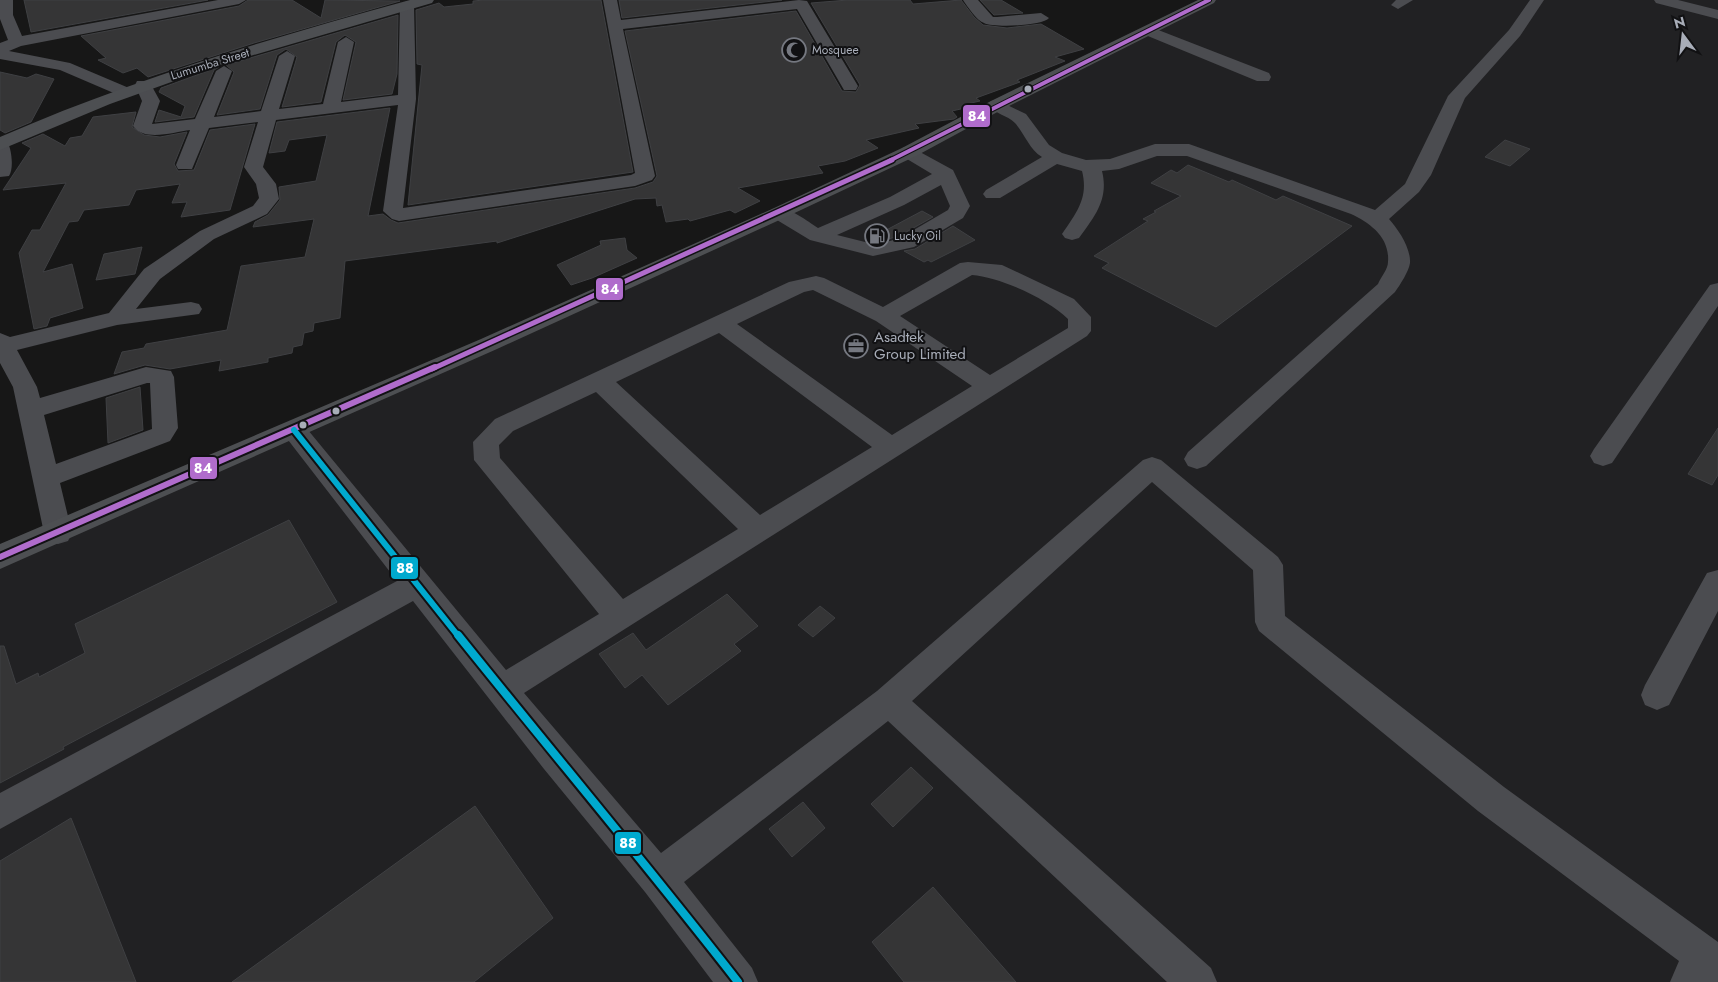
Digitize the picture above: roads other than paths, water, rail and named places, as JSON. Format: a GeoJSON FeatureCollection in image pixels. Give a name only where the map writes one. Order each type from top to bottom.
{"type":"FeatureCollection","features":[{"type":"Feature","properties":{"kind":"main road","name":"Lumumba Street"},"geometry":{"type":"LineString","coordinates":[[0,144],[143,85],[222,59],[427,0]]}},
{"type":"Feature","properties":{"kind":"main road"},"geometry":{"type":"LineString","coordinates":[[0,557],[294,430],[779,213],[908,152],[996,105],[1209,0]]}},
{"type":"Feature","properties":{"kind":"street"},"geometry":{"type":"LineString","coordinates":[[6,0],[6,15],[16,42]]}},
{"type":"Feature","properties":{"kind":"street"},"geometry":{"type":"LineString","coordinates":[[0,49],[16,42],[139,21],[239,0]]}},
{"type":"Feature","properties":{"kind":"street"},"geometry":{"type":"LineString","coordinates":[[407,5],[407,99],[394,214],[635,180],[645,176],[646,172],[617,25],[610,0]]}},
{"type":"Feature","properties":{"kind":"street"},"geometry":{"type":"LineString","coordinates":[[970,0],[988,20],[996,22],[1041,18]]}},
{"type":"Feature","properties":{"kind":"street"},"geometry":{"type":"LineString","coordinates":[[1377,219],[1412,188],[1421,175],[1457,96],[1515,33],[1537,0]]}},
{"type":"Feature","properties":{"kind":"street"},"geometry":{"type":"LineString","coordinates":[[1661,0],[1718,15]]}},
{"type":"Feature","properties":{"kind":"street"},"geometry":{"type":"LineString","coordinates":[[1683,0],[1718,10]]}},
{"type":"Feature","properties":{"kind":"street"},"geometry":{"type":"LineString","coordinates":[[617,25],[801,2],[850,86]]}},
{"type":"Feature","properties":{"kind":"street"},"geometry":{"type":"LineString","coordinates":[[1148,31],[1263,77]]}},
{"type":"Feature","properties":{"kind":"street"},"geometry":{"type":"LineString","coordinates":[[331,108],[346,42]]}},
{"type":"Feature","properties":{"kind":"street"},"geometry":{"type":"LineString","coordinates":[[0,54],[64,66],[123,92]]}},
{"type":"Feature","properties":{"kind":"street"},"geometry":{"type":"LineString","coordinates":[[117,318],[152,274],[207,235],[260,210],[269,199],[266,184],[253,167],[287,56]]}},
{"type":"Feature","properties":{"kind":"street"},"geometry":{"type":"LineString","coordinates":[[185,165],[224,71]]}},
{"type":"Feature","properties":{"kind":"street"},"geometry":{"type":"LineString","coordinates":[[143,85],[151,101],[142,126],[148,130],[407,99]]}},
{"type":"Feature","properties":{"kind":"street"},"geometry":{"type":"LineString","coordinates":[[996,105],[1020,118],[1036,143],[1055,157],[1091,167],[1112,165],[1154,150],[1189,150],[1377,219],[1388,230],[1397,250],[1399,263],[1387,287],[1198,459]]}},
{"type":"Feature","properties":{"kind":"street"},"geometry":{"type":"LineString","coordinates":[[0,144],[2,172]]}},
{"type":"Feature","properties":{"kind":"street"},"geometry":{"type":"LineString","coordinates":[[779,213],[817,236],[873,250],[907,243],[956,214],[960,206],[946,174],[908,152]]}},
{"type":"Feature","properties":{"kind":"street"},"geometry":{"type":"LineString","coordinates":[[993,194],[1055,157]]}},
{"type":"Feature","properties":{"kind":"street"},"geometry":{"type":"LineString","coordinates":[[1072,234],[1094,200],[1097,191],[1091,167]]}},
{"type":"Feature","properties":{"kind":"street"},"geometry":{"type":"LineString","coordinates":[[817,236],[897,201],[946,174]]}},
{"type":"Feature","properties":{"kind":"street"},"geometry":{"type":"LineString","coordinates":[[502,690],[1079,331],[1080,317],[1066,304],[994,270],[968,268],[884,316]]}},
{"type":"Feature","properties":{"kind":"street"},"geometry":{"type":"LineString","coordinates":[[619,616],[487,460],[486,442],[504,425],[797,287],[816,283],[884,316],[990,387]]}},
{"type":"Feature","properties":{"kind":"street"},"geometry":{"type":"LineString","coordinates":[[1602,456],[1718,290]]}},
{"type":"Feature","properties":{"kind":"street"},"geometry":{"type":"LineString","coordinates":[[58,532],[25,387],[2,343],[117,318],[191,309]]}},
{"type":"Feature","properties":{"kind":"street"},"geometry":{"type":"LineString","coordinates":[[720,323],[892,448]]}},
{"type":"Feature","properties":{"kind":"street"},"geometry":{"type":"LineString","coordinates":[[30,410],[146,375],[162,377],[165,428],[162,434],[45,478]]}},
{"type":"Feature","properties":{"kind":"street"},"geometry":{"type":"LineString","coordinates":[[599,380],[758,531]]}},
{"type":"Feature","properties":{"kind":"street"},"geometry":{"type":"LineString","coordinates":[[294,430],[556,758],[658,879],[738,982]]}},
{"type":"Feature","properties":{"kind":"street"},"geometry":{"type":"LineString","coordinates":[[658,879],[889,701],[1152,467],[1268,565],[1270,622],[1703,968]]}},
{"type":"Feature","properties":{"kind":"street"},"geometry":{"type":"LineString","coordinates":[[1658,695],[1718,582]]}},
{"type":"Feature","properties":{"kind":"street"},"geometry":{"type":"LineString","coordinates":[[0,812],[418,584]]}},
{"type":"Feature","properties":{"kind":"street"},"geometry":{"type":"LineString","coordinates":[[889,701],[1197,982]]}},
{"type":"Feature","properties":{"kind":"place","name":"Mosquee"},"geometry":{"type":"Point","coordinates":[794,50]}},
{"type":"Feature","properties":{"kind":"place","name":"Lucky Oil"},"geometry":{"type":"Point","coordinates":[877,236]}},
{"type":"Feature","properties":{"kind":"place","name":"Asadtek Group Limited"},"geometry":{"type":"Point","coordinates":[856,346]}}]}
